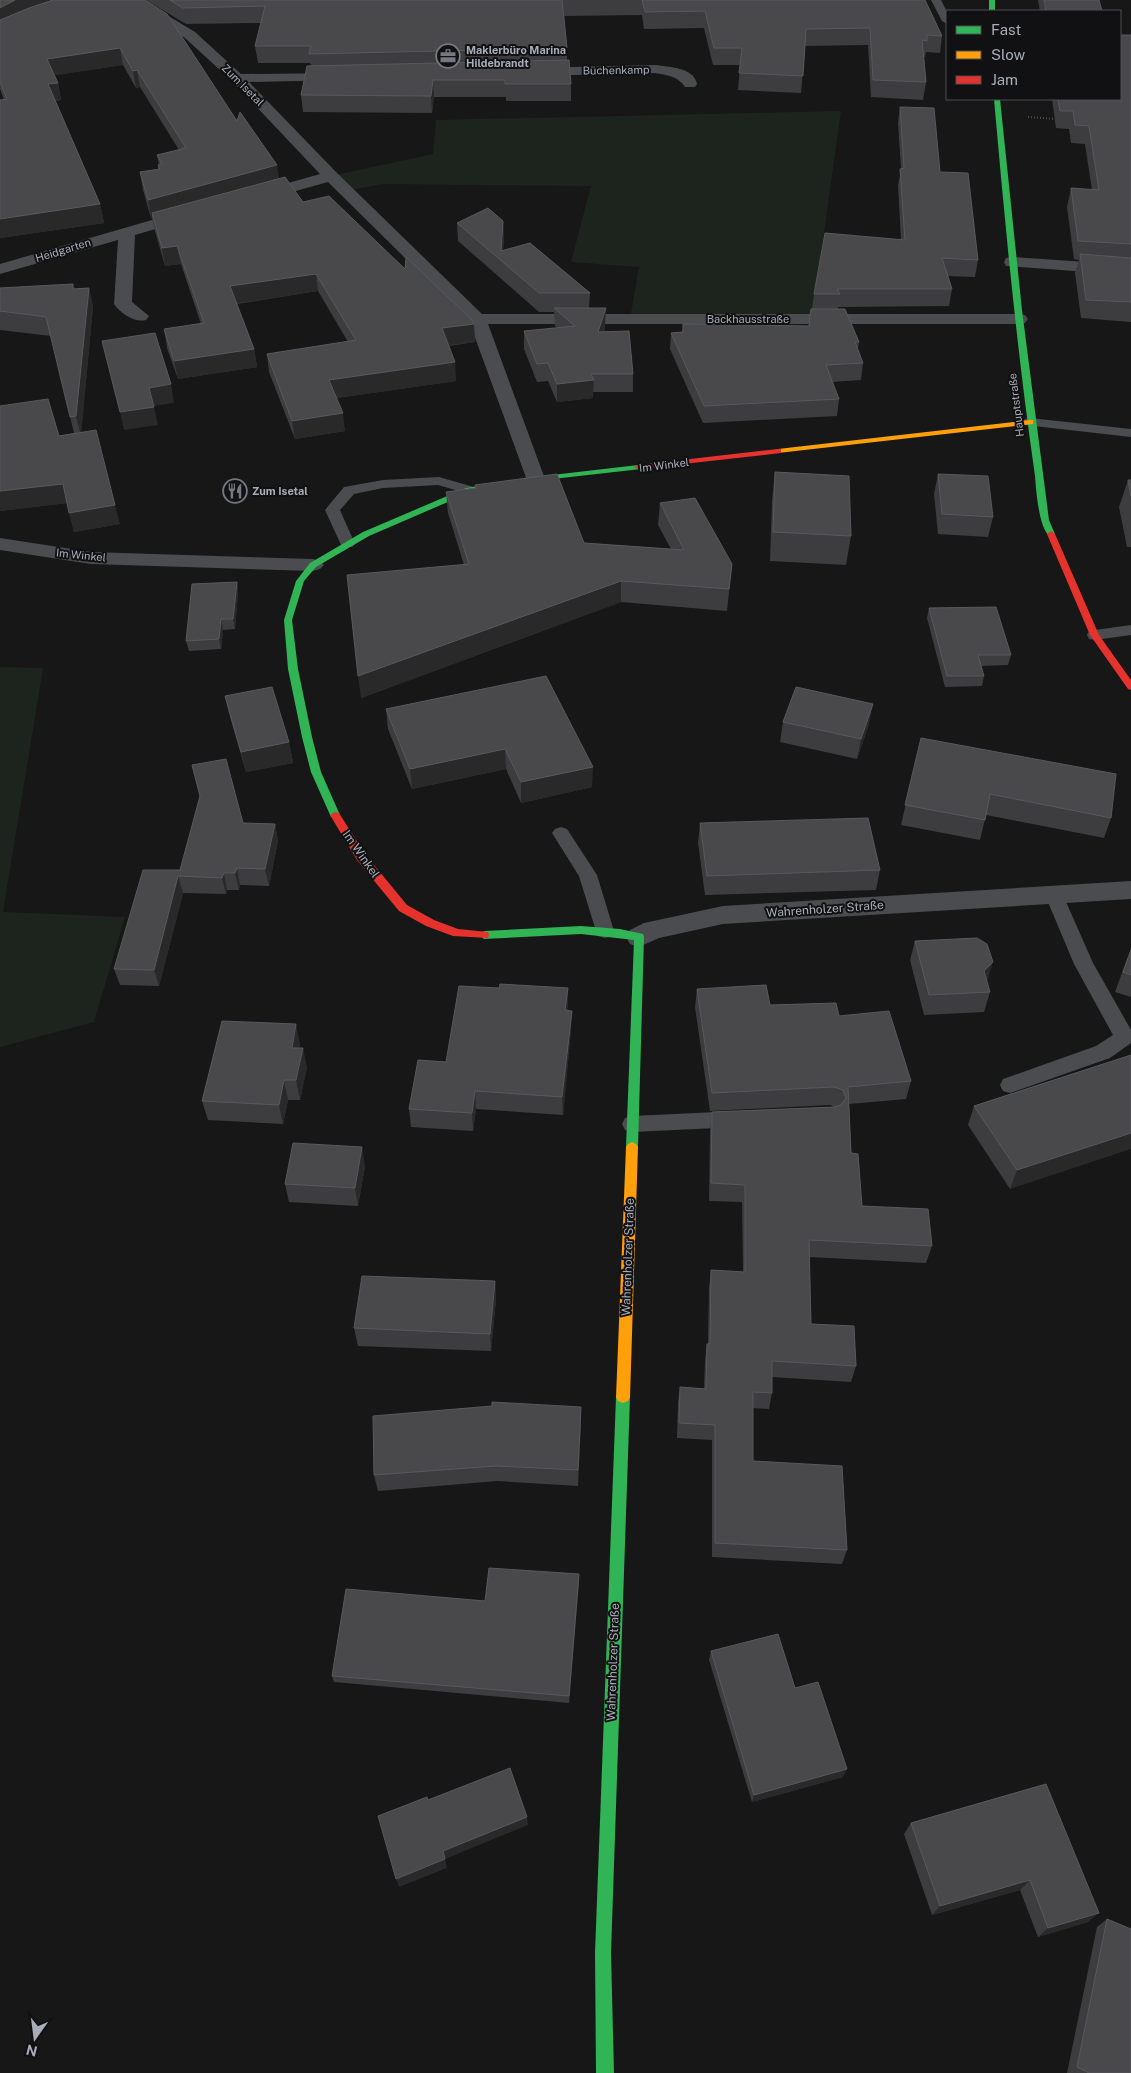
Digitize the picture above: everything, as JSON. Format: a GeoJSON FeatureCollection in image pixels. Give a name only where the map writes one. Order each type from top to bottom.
{"type":"FeatureCollection","features":[{"type":"Feature","properties":{"kind":"street","name":"Zum Isetal"},"geometry":{"type":"LineString","coordinates":[[133,0],[190,35],[237,78],[331,176],[477,319],[535,479]]}},
{"type":"Feature","properties":{"kind":"street","name":"Büchenkamp"},"geometry":{"type":"LineString","coordinates":[[519,72],[655,69],[677,72],[690,81],[690,84]]}},
{"type":"Feature","properties":{"kind":"street"},"geometry":{"type":"LineString","coordinates":[[237,78],[354,75]]}},
{"type":"Feature","properties":{"kind":"street","name":"Hauptstraße"},"geometry":{"type":"LineString","coordinates":[[997,100],[1012,262],[1030,422],[1045,520],[1095,635],[1131,687]]}},
{"type":"Feature","properties":{"kind":"street"},"geometry":{"type":"LineString","coordinates":[[238,201],[331,176]]}},
{"type":"Feature","properties":{"kind":"street","name":"Heidgarten"},"geometry":{"type":"LineString","coordinates":[[0,269],[201,211]]}},
{"type":"Feature","properties":{"kind":"street"},"geometry":{"type":"LineString","coordinates":[[127,231],[123,304],[140,316]]}},
{"type":"Feature","properties":{"kind":"street"},"geometry":{"type":"LineString","coordinates":[[1012,262],[1131,270]]}},
{"type":"Feature","properties":{"kind":"street","name":"Backhausstraße"},"geometry":{"type":"LineString","coordinates":[[477,319],[1019,319]]}},
{"type":"Feature","properties":{"kind":"street","name":"Im Winkel"},"geometry":{"type":"LineString","coordinates":[[639,937],[618,932],[589,929],[484,935],[458,933],[430,923],[403,908],[361,857],[336,818],[316,772],[293,669],[288,620],[300,581],[313,565],[366,534],[420,509],[469,490],[535,479],[1030,422]]}},
{"type":"Feature","properties":{"kind":"street","name":"Im Winkel"},"geometry":{"type":"LineString","coordinates":[[0,544],[91,558],[313,565]]}},
{"type":"Feature","properties":{"kind":"street","name":"Wahrenholzer Straße"},"geometry":{"type":"LineString","coordinates":[[605,2073],[603,1954],[639,937],[653,930],[723,916],[1131,890]]}},
{"type":"Feature","properties":{"kind":"lane"},"geometry":{"type":"LineString","coordinates":[[936,0],[946,19]]}},
{"type":"Feature","properties":{"kind":"lane"},"geometry":{"type":"LineString","coordinates":[[1030,422],[1131,433]]}},
{"type":"Feature","properties":{"kind":"lane"},"geometry":{"type":"LineString","coordinates":[[348,544],[332,510],[349,490],[383,484],[439,481],[469,490]]}},
{"type":"Feature","properties":{"kind":"lane"},"geometry":{"type":"LineString","coordinates":[[1095,635],[1131,630]]}},
{"type":"Feature","properties":{"kind":"lane"},"geometry":{"type":"LineString","coordinates":[[561,833],[588,875],[605,931]]}},
{"type":"Feature","properties":{"kind":"lane"},"geometry":{"type":"LineString","coordinates":[[1010,1085],[1104,1052],[1125,1037],[1084,964],[1054,895]]}},
{"type":"Feature","properties":{"kind":"lane"},"geometry":{"type":"LineString","coordinates":[[632,1124],[761,1118]]}},
{"type":"Feature","properties":{"kind":"path"},"geometry":{"type":"LineString","coordinates":[[998,115],[1064,119]]}},
{"type":"Feature","properties":{"kind":"shaded area"},"geometry":{"type":"Polygon","coordinates":[[[841,111],[812,319],[630,319],[639,267],[571,262],[591,186],[382,184],[346,191],[331,176],[433,154],[436,120],[841,111]]]}},
{"type":"Feature","properties":{"kind":"shaded area"},"geometry":{"type":"Polygon","coordinates":[[[0,667],[43,668],[3,912],[125,917],[94,1022],[0,1047],[0,667]]]}},
{"type":"Feature","properties":{"kind":"building"},"geometry":{"type":"Polygon","coordinates":[[[0,0],[15,0],[0,8],[0,0]]]}},
{"type":"Feature","properties":{"kind":"building"},"geometry":{"type":"Polygon","coordinates":[[[53,0],[145,0],[167,14],[237,121],[240,112],[277,165],[148,200],[140,172],[160,169],[158,165],[162,164],[157,155],[186,148],[137,70],[133,71],[120,48],[47,59],[58,83],[48,84],[100,204],[0,219],[0,100],[7,99],[0,82],[0,20],[53,0]]]}},
{"type":"Feature","properties":{"kind":"building"},"geometry":{"type":"Polygon","coordinates":[[[170,0],[562,0],[567,48],[309,54],[311,46],[255,46],[265,6],[183,8],[170,0]]]}},
{"type":"Feature","properties":{"kind":"building"},"geometry":{"type":"Polygon","coordinates":[[[642,0],[925,0],[942,36],[927,35],[927,41],[922,40],[926,82],[873,80],[870,28],[806,29],[803,76],[739,73],[742,48],[714,48],[705,11],[645,12],[642,0]]]}},
{"type":"Feature","properties":{"kind":"building"},"geometry":{"type":"Polygon","coordinates":[[[1044,0],[1099,0],[1102,10],[1046,10],[1044,0]]]}},
{"type":"Feature","properties":{"kind":"building"},"geometry":{"type":"Polygon","coordinates":[[[1121,35],[1131,35],[1131,244],[1078,241],[1071,188],[1099,190],[1089,126],[1075,125],[1073,111],[1060,111],[1058,100],[1121,100],[1121,35]]]}},
{"type":"Feature","properties":{"kind":"building"},"geometry":{"type":"Polygon","coordinates":[[[569,60],[571,84],[505,84],[505,80],[433,80],[431,96],[301,95],[307,66],[569,60]]]}},
{"type":"Feature","properties":{"kind":"building"},"geometry":{"type":"Polygon","coordinates":[[[900,107],[934,108],[940,172],[968,173],[978,260],[942,258],[952,289],[837,289],[840,294],[814,294],[825,233],[905,240],[900,169],[904,168],[900,107]]]}},
{"type":"Feature","properties":{"kind":"building"},"geometry":{"type":"Polygon","coordinates":[[[285,177],[303,202],[329,196],[405,269],[406,257],[472,320],[474,324],[442,328],[455,362],[329,380],[343,413],[292,421],[267,354],[356,340],[316,274],[230,286],[254,349],[174,361],[164,329],[204,323],[177,246],[162,248],[152,213],[285,177]]]}},
{"type":"Feature","properties":{"kind":"building"},"geometry":{"type":"Polygon","coordinates":[[[488,208],[503,221],[501,251],[530,243],[590,293],[539,293],[457,223],[488,208]]]}},
{"type":"Feature","properties":{"kind":"building"},"geometry":{"type":"Polygon","coordinates":[[[1080,254],[1131,258],[1131,302],[1086,300],[1080,254]]]}},
{"type":"Feature","properties":{"kind":"building"},"geometry":{"type":"Polygon","coordinates":[[[73,284],[73,289],[89,288],[76,416],[70,417],[46,317],[0,311],[0,288],[73,284]]]}},
{"type":"Feature","properties":{"kind":"building"},"geometry":{"type":"Polygon","coordinates":[[[554,308],[606,308],[598,332],[629,331],[633,374],[591,374],[594,380],[557,384],[548,363],[537,364],[524,331],[575,326],[554,308]]]}},
{"type":"Feature","properties":{"kind":"building"},"geometry":{"type":"Polygon","coordinates":[[[811,309],[845,309],[859,342],[855,342],[863,363],[826,365],[839,399],[704,406],[671,333],[683,332],[683,324],[810,326],[811,309]]]}},
{"type":"Feature","properties":{"kind":"building"},"geometry":{"type":"Polygon","coordinates":[[[155,333],[171,384],[149,388],[154,407],[120,412],[102,341],[155,333]]]}},
{"type":"Feature","properties":{"kind":"building"},"geometry":{"type":"Polygon","coordinates":[[[48,399],[59,436],[96,430],[115,505],[69,513],[63,484],[0,491],[0,406],[48,399]]]}},
{"type":"Feature","properties":{"kind":"building"},"geometry":{"type":"Polygon","coordinates":[[[775,472],[849,476],[851,536],[773,532],[775,472]]]}},
{"type":"Feature","properties":{"kind":"building"},"geometry":{"type":"Polygon","coordinates":[[[557,474],[584,543],[684,550],[660,503],[695,498],[732,564],[729,589],[621,581],[358,676],[347,575],[469,564],[446,492],[476,488],[475,485],[557,474]]]}},
{"type":"Feature","properties":{"kind":"building"},"geometry":{"type":"Polygon","coordinates":[[[938,474],[988,476],[993,517],[942,514],[938,474]]]}},
{"type":"Feature","properties":{"kind":"building"},"geometry":{"type":"Polygon","coordinates":[[[1128,480],[1131,480],[1131,496],[1128,480]]]}},
{"type":"Feature","properties":{"kind":"building"},"geometry":{"type":"Polygon","coordinates":[[[237,582],[233,619],[221,619],[219,639],[186,641],[192,584],[237,582]]]}},
{"type":"Feature","properties":{"kind":"building"},"geometry":{"type":"Polygon","coordinates":[[[996,607],[1011,655],[978,655],[984,676],[947,676],[929,608],[996,607]]]}},
{"type":"Feature","properties":{"kind":"building"},"geometry":{"type":"Polygon","coordinates":[[[546,676],[593,767],[521,782],[505,749],[410,769],[386,709],[546,676]]]}},
{"type":"Feature","properties":{"kind":"building"},"geometry":{"type":"Polygon","coordinates":[[[272,687],[289,742],[241,752],[225,696],[272,687]]]}},
{"type":"Feature","properties":{"kind":"building"},"geometry":{"type":"Polygon","coordinates":[[[796,687],[873,704],[861,739],[783,722],[796,687]]]}},
{"type":"Feature","properties":{"kind":"building"},"geometry":{"type":"Polygon","coordinates":[[[921,738],[1116,774],[1111,818],[990,794],[985,820],[905,805],[921,738]]]}},
{"type":"Feature","properties":{"kind":"building"},"geometry":{"type":"Polygon","coordinates":[[[226,759],[243,823],[275,824],[265,869],[237,868],[235,873],[224,873],[222,878],[178,876],[154,970],[114,969],[143,870],[180,870],[200,796],[192,765],[226,759]]]}},
{"type":"Feature","properties":{"kind":"building"},"geometry":{"type":"Polygon","coordinates":[[[868,818],[880,870],[707,876],[700,823],[868,818]]]}},
{"type":"Feature","properties":{"kind":"building"},"geometry":{"type":"Polygon","coordinates":[[[977,938],[987,944],[993,962],[984,971],[990,992],[929,995],[915,941],[977,938]]]}},
{"type":"Feature","properties":{"kind":"building"},"geometry":{"type":"Polygon","coordinates":[[[1131,950],[1131,975],[1123,972],[1131,950]]]}},
{"type":"Feature","properties":{"kind":"building"},"geometry":{"type":"Polygon","coordinates":[[[500,984],[568,988],[565,1010],[572,1011],[562,1097],[475,1091],[472,1113],[409,1109],[418,1060],[446,1062],[459,986],[499,988],[500,984]]]}},
{"type":"Feature","properties":{"kind":"building"},"geometry":{"type":"Polygon","coordinates":[[[766,985],[770,1005],[836,1003],[839,1016],[889,1011],[911,1081],[848,1087],[851,1153],[858,1154],[862,1206],[928,1209],[932,1246],[809,1240],[811,1324],[854,1326],[856,1366],[772,1361],[772,1393],[753,1392],[753,1461],[842,1466],[847,1550],[715,1543],[715,1425],[679,1423],[680,1387],[706,1389],[707,1344],[710,1344],[711,1270],[745,1272],[745,1185],[711,1183],[712,1112],[834,1107],[841,1105],[846,1098],[843,1090],[834,1087],[712,1093],[697,989],[766,985]]]}},
{"type":"Feature","properties":{"kind":"building"},"geometry":{"type":"Polygon","coordinates":[[[222,1021],[296,1024],[292,1048],[303,1048],[296,1080],[284,1080],[279,1105],[202,1101],[222,1021]]]}},
{"type":"Feature","properties":{"kind":"building"},"geometry":{"type":"Polygon","coordinates":[[[1131,1055],[1131,1133],[1017,1170],[974,1106],[1131,1055]]]}},
{"type":"Feature","properties":{"kind":"building"},"geometry":{"type":"Polygon","coordinates":[[[293,1143],[362,1147],[355,1188],[285,1184],[293,1143]]]}},
{"type":"Feature","properties":{"kind":"building"},"geometry":{"type":"Polygon","coordinates":[[[362,1276],[495,1281],[490,1334],[354,1328],[362,1276]]]}},
{"type":"Feature","properties":{"kind":"building"},"geometry":{"type":"Polygon","coordinates":[[[492,1402],[581,1407],[578,1470],[496,1466],[374,1475],[373,1416],[492,1406],[492,1402]]]}},
{"type":"Feature","properties":{"kind":"building"},"geometry":{"type":"Polygon","coordinates":[[[489,1568],[579,1574],[569,1696],[332,1676],[346,1589],[485,1601],[489,1568]]]}},
{"type":"Feature","properties":{"kind":"building"},"geometry":{"type":"Polygon","coordinates":[[[778,1634],[795,1688],[818,1682],[847,1769],[754,1795],[711,1651],[778,1634]]]}},
{"type":"Feature","properties":{"kind":"building"},"geometry":{"type":"Polygon","coordinates":[[[510,1768],[527,1817],[443,1851],[445,1859],[396,1879],[378,1816],[427,1797],[428,1800],[510,1768]]]}},
{"type":"Feature","properties":{"kind":"building"},"geometry":{"type":"Polygon","coordinates":[[[1046,1784],[1099,1913],[1048,1928],[1030,1880],[940,1906],[911,1823],[1046,1784]]]}},
{"type":"Feature","properties":{"kind":"building"},"geometry":{"type":"Polygon","coordinates":[[[1107,1919],[1131,1929],[1131,2073],[1089,2073],[1077,2067],[1107,1919]]]}},
{"type":"Feature","properties":{"kind":"traffic: fast"},"geometry":{"type":"LineString","coordinates":[[992,0],[992,10]]}},
{"type":"Feature","properties":{"kind":"traffic: fast"},"geometry":{"type":"LineString","coordinates":[[997,100],[1030,415],[1045,520],[1051,534]]}},
{"type":"Feature","properties":{"kind":"traffic: fast"},"geometry":{"type":"LineString","coordinates":[[335,815],[316,772],[307,737],[293,669],[288,620],[300,581],[313,565],[366,534],[469,490],[535,479],[638,467]]}},
{"type":"Feature","properties":{"kind":"traffic: fast"},"geometry":{"type":"LineString","coordinates":[[484,935],[581,930],[620,933],[639,937],[632,1147]]}},
{"type":"Feature","properties":{"kind":"traffic: fast"},"geometry":{"type":"LineString","coordinates":[[605,2073],[603,1953],[623,1397]]}},
{"type":"Feature","properties":{"kind":"traffic: slow"},"geometry":{"type":"LineString","coordinates":[[778,451],[1030,422]]}},
{"type":"Feature","properties":{"kind":"traffic: slow"},"geometry":{"type":"LineString","coordinates":[[623,1397],[632,1147]]}},
{"type":"Feature","properties":{"kind":"traffic: jam"},"geometry":{"type":"LineString","coordinates":[[638,467],[778,451]]}},
{"type":"Feature","properties":{"kind":"traffic: jam"},"geometry":{"type":"LineString","coordinates":[[1051,534],[1095,635],[1131,687]]}},
{"type":"Feature","properties":{"kind":"traffic: jam"},"geometry":{"type":"LineString","coordinates":[[335,815],[361,857],[403,908],[430,923],[457,933],[484,935]]}},
{"type":"Feature","properties":{"kind":"place","name":"Maklerbüro Marina Hildebrandt"},"geometry":{"type":"Point","coordinates":[448,56]}},
{"type":"Feature","properties":{"kind":"place","name":"Zum Isetal"},"geometry":{"type":"Point","coordinates":[235,491]}}]}
